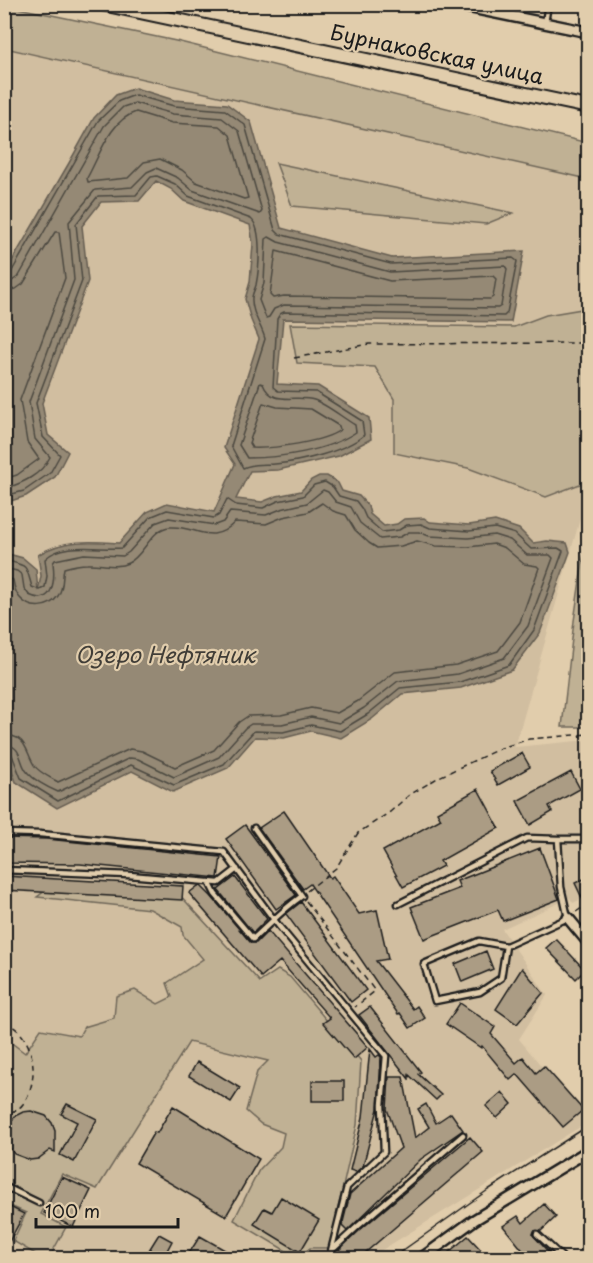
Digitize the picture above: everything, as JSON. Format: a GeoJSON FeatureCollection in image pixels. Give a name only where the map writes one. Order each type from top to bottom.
{"type":"FeatureCollection","features":[{"type":"Feature","properties":{"kind":"main road","name":"Бурнаковская улица"},"geometry":{"type":"LineString","coordinates":[[102,4],[588,107]]}},
{"type":"Feature","properties":{"kind":"street"},"geometry":{"type":"LineString","coordinates":[[452,4],[588,32]]}},
{"type":"Feature","properties":{"kind":"street"},"geometry":{"type":"LineString","coordinates":[[568,918],[588,942]]}},
{"type":"Feature","properties":{"kind":"street"},"geometry":{"type":"LineString","coordinates":[[422,1258],[474,1220],[588,1151]]}},
{"type":"Feature","properties":{"kind":"lane"},"geometry":{"type":"LineString","coordinates":[[544,23],[548,4]]}},
{"type":"Feature","properties":{"kind":"lane"},"geometry":{"type":"LineString","coordinates":[[209,882],[215,894],[253,939],[274,920],[279,912],[302,896],[254,828]]}},
{"type":"Feature","properties":{"kind":"lane"},"geometry":{"type":"LineString","coordinates":[[4,833],[40,834],[224,852],[274,920],[386,1056],[382,1105],[384,1152],[347,1186],[330,1258]]}},
{"type":"Feature","properties":{"kind":"lane"},"geometry":{"type":"LineString","coordinates":[[398,904],[527,838],[588,838]]}},
{"type":"Feature","properties":{"kind":"lane"},"geometry":{"type":"LineString","coordinates":[[506,946],[501,978],[480,992],[435,1001],[424,964],[479,941],[506,946],[568,918],[561,887],[558,839]]}},
{"type":"Feature","properties":{"kind":"lane"},"geometry":{"type":"LineString","coordinates":[[4,870],[129,875],[219,883],[237,869]]}},
{"type":"Feature","properties":{"kind":"lane"},"geometry":{"type":"LineString","coordinates":[[332,1251],[462,1135]]}},
{"type":"Feature","properties":{"kind":"lane"},"geometry":{"type":"LineString","coordinates":[[4,1186],[39,1203]]}},
{"type":"Feature","properties":{"kind":"lane"},"geometry":{"type":"LineString","coordinates":[[537,1234],[563,1258]]}},
{"type":"Feature","properties":{"kind":"lane"},"geometry":{"type":"LineString","coordinates":[[580,1258],[588,1255]]}},
{"type":"Feature","properties":{"kind":"path"},"geometry":{"type":"LineString","coordinates":[[294,358],[369,344],[588,343]]}},
{"type":"Feature","properties":{"kind":"path"},"geometry":{"type":"LineString","coordinates":[[350,1012],[375,991],[302,896],[336,868],[358,833],[390,812],[408,796],[439,777],[501,748],[529,740],[588,734]]}},
{"type":"Feature","properties":{"kind":"path"},"geometry":{"type":"LineString","coordinates":[[568,918],[588,904]]}},
{"type":"Feature","properties":{"kind":"path"},"geometry":{"type":"LineString","coordinates":[[4,1022],[13,1025],[27,1042],[34,1065],[26,1099],[17,1110],[4,1118]]}},
{"type":"Feature","properties":{"kind":"shaded area"},"geometry":{"type":"Polygon","coordinates":[[[4,5],[176,41],[588,143],[588,179],[5,48],[4,5]]]}},
{"type":"Feature","properties":{"kind":"shaded area"},"geometry":{"type":"Polygon","coordinates":[[[5,26],[588,150],[588,491],[515,747],[588,740],[588,896],[573,903],[570,898],[502,929],[547,995],[519,1039],[588,1122],[369,1258],[5,1258],[5,26]]]}},
{"type":"Feature","properties":{"kind":"shaded area"},"geometry":{"type":"Polygon","coordinates":[[[276,163],[513,213],[486,224],[292,206],[276,163]]]}},
{"type":"Feature","properties":{"kind":"shaded area"},"geometry":{"type":"Polygon","coordinates":[[[588,308],[588,481],[546,497],[468,468],[394,453],[394,399],[375,367],[297,363],[290,324],[514,327],[546,315],[588,308]]]}},
{"type":"Feature","properties":{"kind":"shaded area"},"geometry":{"type":"Polygon","coordinates":[[[588,526],[588,727],[562,727],[574,621],[588,526]]]}},
{"type":"Feature","properties":{"kind":"shaded area"},"geometry":{"type":"Polygon","coordinates":[[[53,885],[177,892],[260,982],[278,970],[290,977],[361,1061],[357,1125],[329,1248],[310,1248],[298,1258],[234,1220],[259,1170],[281,1147],[284,1133],[261,1124],[246,1111],[257,1072],[268,1061],[189,1042],[97,1189],[62,1174],[41,1214],[66,1227],[49,1258],[42,1258],[13,1241],[26,1213],[8,1205],[5,1210],[5,1038],[25,1053],[41,1029],[79,1036],[84,1027],[114,1018],[116,996],[135,990],[158,1004],[172,997],[167,983],[203,959],[183,935],[182,927],[150,909],[37,897],[53,885]]]}},
{"type":"Feature","properties":{"kind":"water","name":"Озеро Нефтяник"},"geometry":{"type":"Polygon","coordinates":[[[135,88],[174,100],[227,104],[251,122],[281,228],[392,258],[524,251],[511,322],[283,319],[277,384],[318,386],[369,418],[371,439],[339,456],[278,470],[250,471],[236,499],[262,502],[301,491],[311,480],[319,476],[327,476],[338,483],[342,491],[359,496],[368,506],[370,514],[384,526],[397,524],[404,519],[424,518],[430,522],[469,525],[495,521],[519,529],[533,543],[547,541],[567,543],[570,552],[540,633],[512,670],[461,688],[402,694],[372,719],[341,738],[311,731],[284,738],[255,737],[228,768],[173,792],[132,771],[57,808],[16,782],[5,751],[5,553],[23,558],[36,569],[38,591],[41,576],[38,555],[47,550],[77,542],[119,543],[147,512],[167,503],[214,512],[235,464],[224,448],[259,339],[245,299],[250,282],[253,244],[250,225],[184,201],[171,189],[156,181],[139,201],[101,202],[82,226],[88,281],[42,403],[48,435],[68,452],[55,477],[26,496],[5,503],[5,273],[94,118],[116,95],[135,88]]]}},
{"type":"Feature","properties":{"kind":"building"},"geometry":{"type":"Polygon","coordinates":[[[522,753],[530,767],[498,785],[490,771],[522,753]]]}},
{"type":"Feature","properties":{"kind":"building"},"geometry":{"type":"Polygon","coordinates":[[[571,772],[580,789],[549,806],[552,812],[530,825],[517,801],[571,772]]]}},
{"type":"Feature","properties":{"kind":"building"},"geometry":{"type":"Polygon","coordinates":[[[478,789],[499,828],[440,861],[443,866],[403,887],[383,851],[441,819],[437,812],[478,789]]]}},
{"type":"Feature","properties":{"kind":"building"},"geometry":{"type":"Polygon","coordinates":[[[284,811],[330,878],[333,876],[359,914],[377,910],[388,959],[376,961],[413,1009],[417,1006],[425,1018],[410,1028],[400,1013],[398,1014],[310,884],[303,889],[259,828],[284,811]]]}},
{"type":"Feature","properties":{"kind":"building"},"geometry":{"type":"Polygon","coordinates":[[[245,825],[296,895],[276,909],[226,839],[245,825]]]}},
{"type":"Feature","properties":{"kind":"building"},"geometry":{"type":"Polygon","coordinates":[[[4,838],[47,839],[221,857],[218,878],[80,864],[4,863],[4,838]]]}},
{"type":"Feature","properties":{"kind":"building"},"geometry":{"type":"Polygon","coordinates":[[[540,848],[559,899],[503,921],[498,910],[424,939],[411,907],[460,888],[457,881],[540,848]]]}},
{"type":"Feature","properties":{"kind":"building"},"geometry":{"type":"Polygon","coordinates":[[[4,876],[183,886],[182,900],[4,890],[4,876]]]}},
{"type":"Feature","properties":{"kind":"building"},"geometry":{"type":"Polygon","coordinates":[[[235,877],[267,919],[253,933],[218,890],[235,877]]]}},
{"type":"Feature","properties":{"kind":"building"},"geometry":{"type":"Polygon","coordinates":[[[588,877],[588,897],[583,900],[575,883],[588,877]]]}},
{"type":"Feature","properties":{"kind":"building"},"geometry":{"type":"Polygon","coordinates":[[[201,886],[211,896],[251,943],[256,943],[268,931],[368,1047],[354,1059],[323,1023],[330,1018],[280,961],[261,977],[189,893],[201,886]]]}},
{"type":"Feature","properties":{"kind":"building"},"geometry":{"type":"Polygon","coordinates":[[[301,902],[366,990],[351,1002],[286,914],[301,902]]]}},
{"type":"Feature","properties":{"kind":"building"},"geometry":{"type":"Polygon","coordinates":[[[556,939],[585,970],[576,979],[546,948],[556,939]]]}},
{"type":"Feature","properties":{"kind":"building"},"geometry":{"type":"Polygon","coordinates":[[[486,951],[493,969],[462,982],[455,964],[486,951]]]}},
{"type":"Feature","properties":{"kind":"building"},"geometry":{"type":"Polygon","coordinates":[[[522,968],[543,993],[517,1024],[496,1009],[522,968]]]}},
{"type":"Feature","properties":{"kind":"building"},"geometry":{"type":"Polygon","coordinates":[[[460,1003],[495,1027],[491,1034],[516,1063],[523,1057],[536,1073],[544,1066],[583,1110],[563,1127],[517,1074],[510,1080],[482,1046],[481,1048],[446,1024],[460,1003]]]}},
{"type":"Feature","properties":{"kind":"building"},"geometry":{"type":"Polygon","coordinates":[[[370,1007],[421,1072],[418,1074],[441,1095],[436,1100],[409,1075],[409,1079],[359,1015],[370,1007]]]}},
{"type":"Feature","properties":{"kind":"building"},"geometry":{"type":"Polygon","coordinates":[[[370,1049],[376,1057],[379,1055],[381,1057],[378,1109],[363,1166],[356,1172],[350,1170],[363,1117],[370,1049]]]}},
{"type":"Feature","properties":{"kind":"building"},"geometry":{"type":"Polygon","coordinates":[[[197,1062],[240,1088],[231,1102],[189,1076],[197,1062]]]}},
{"type":"Feature","properties":{"kind":"building"},"geometry":{"type":"Polygon","coordinates":[[[389,1077],[403,1077],[415,1138],[429,1127],[418,1109],[426,1104],[436,1123],[451,1113],[463,1130],[421,1159],[347,1231],[342,1226],[350,1194],[401,1148],[387,1109],[389,1077]]]}},
{"type":"Feature","properties":{"kind":"building"},"geometry":{"type":"Polygon","coordinates":[[[312,1081],[344,1081],[344,1101],[312,1101],[312,1081]]]}},
{"type":"Feature","properties":{"kind":"building"},"geometry":{"type":"Polygon","coordinates":[[[502,1092],[512,1104],[497,1118],[486,1106],[502,1092]]]}},
{"type":"Feature","properties":{"kind":"building"},"geometry":{"type":"Polygon","coordinates":[[[67,1104],[97,1119],[74,1162],[60,1155],[77,1122],[61,1114],[67,1104]]]}},
{"type":"Feature","properties":{"kind":"building"},"geometry":{"type":"Polygon","coordinates":[[[173,1106],[259,1159],[226,1216],[136,1163],[173,1106]]]}},
{"type":"Feature","properties":{"kind":"building"},"geometry":{"type":"Polygon","coordinates":[[[31,1111],[46,1116],[52,1123],[55,1131],[55,1152],[50,1150],[38,1159],[30,1160],[14,1154],[9,1147],[7,1130],[15,1116],[31,1111]]]}},
{"type":"Feature","properties":{"kind":"building"},"geometry":{"type":"Polygon","coordinates":[[[470,1137],[483,1152],[359,1258],[334,1258],[360,1230],[470,1137]]]}},
{"type":"Feature","properties":{"kind":"building"},"geometry":{"type":"Polygon","coordinates":[[[62,1177],[91,1190],[73,1227],[44,1213],[62,1177]]]}},
{"type":"Feature","properties":{"kind":"building"},"geometry":{"type":"Polygon","coordinates":[[[281,1197],[319,1220],[300,1252],[254,1224],[264,1208],[272,1212],[281,1197]]]}},
{"type":"Feature","properties":{"kind":"building"},"geometry":{"type":"Polygon","coordinates":[[[544,1204],[556,1217],[541,1231],[534,1231],[533,1235],[554,1258],[529,1258],[503,1226],[518,1216],[523,1223],[544,1204]]]}},
{"type":"Feature","properties":{"kind":"building"},"geometry":{"type":"Polygon","coordinates":[[[8,1206],[24,1214],[4,1251],[4,1213],[8,1206]]]}},
{"type":"Feature","properties":{"kind":"building"},"geometry":{"type":"Polygon","coordinates":[[[159,1234],[172,1241],[163,1258],[144,1258],[159,1234]]]}},
{"type":"Feature","properties":{"kind":"building"},"geometry":{"type":"Polygon","coordinates":[[[200,1236],[239,1258],[186,1258],[200,1236]]]}},
{"type":"Feature","properties":{"kind":"building"},"geometry":{"type":"Polygon","coordinates":[[[468,1236],[482,1251],[474,1258],[442,1258],[468,1236]]]}},
{"type":"Feature","properties":{"kind":"tram line"},"geometry":{"type":"LineString","coordinates":[[392,1258],[488,1190],[588,1126]]}}]}
